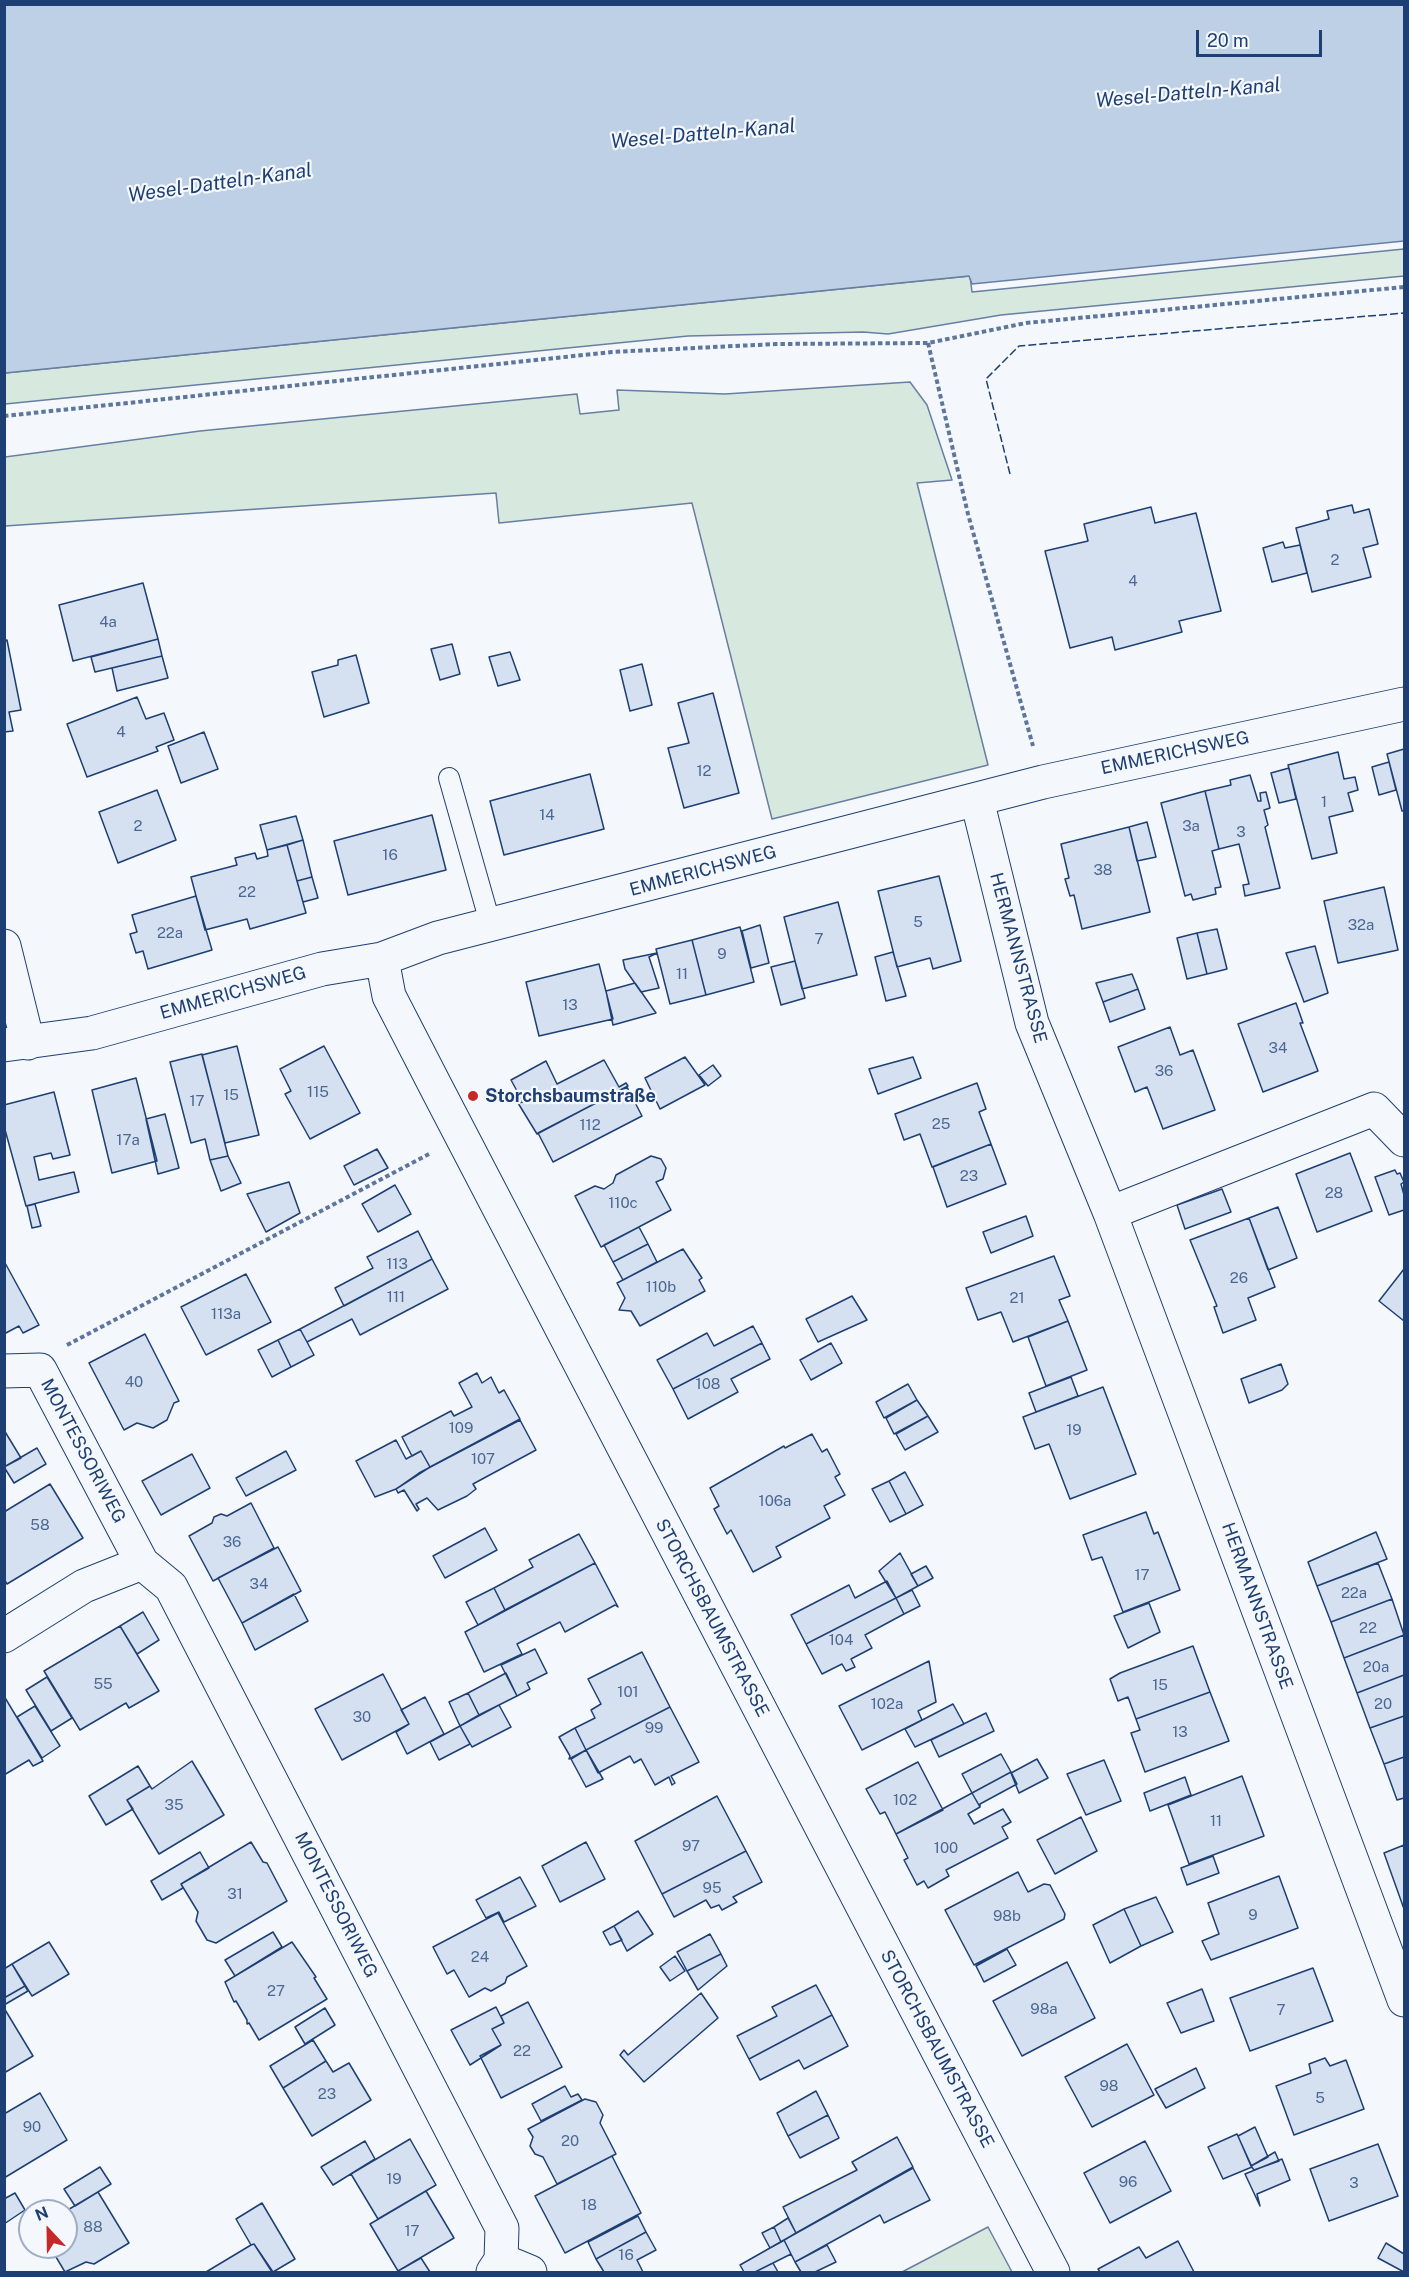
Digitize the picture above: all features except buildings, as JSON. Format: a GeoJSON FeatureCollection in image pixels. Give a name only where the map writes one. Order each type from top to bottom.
{"type":"FeatureCollection","features":[{"type":"Feature","properties":{"kind":"street","name":"EMMERICHSWEG"},"geometry":{"type":"LineString","coordinates":[[16,1044],[92,1033],[322,969],[381,959],[438,938],[1042,782],[1404,704]]}},
{"type":"Feature","properties":{"kind":"street","name":"HERMANNSTRASSE"},"geometry":{"type":"LineString","coordinates":[[977,800],[1032,1023],[1110,1213],[1404,2000]]}},
{"type":"Feature","properties":{"kind":"street"},"geometry":{"type":"LineString","coordinates":[[4,946],[16,1044]]}},
{"type":"Feature","properties":{"kind":"street","name":"STORCHSBAUMSTRASSE"},"geometry":{"type":"LineString","coordinates":[[381,959],[389,996],[1053,2272]]}},
{"type":"Feature","properties":{"kind":"street"},"geometry":{"type":"LineString","coordinates":[[1110,1213],[1374,1109],[1404,1140]]}},
{"type":"Feature","properties":{"kind":"street","name":"MONTESSORIWEG"},"geometry":{"type":"LineString","coordinates":[[4,1371],[40,1370],[142,1563],[171,1587],[477,2176],[502,2228],[508,2268]]}},
{"type":"Feature","properties":{"kind":"street"},"geometry":{"type":"LineString","coordinates":[[4,1636],[84,1586],[142,1563]]}},
{"type":"Feature","properties":{"kind":"lane"},"geometry":{"type":"LineString","coordinates":[[449,778],[490,926]]}},
{"type":"Feature","properties":{"kind":"path"},"geometry":{"type":"LineString","coordinates":[[4,416],[612,352],[776,344],[928,343],[1026,322],[1404,287]]}},
{"type":"Feature","properties":{"kind":"path"},"geometry":{"type":"LineString","coordinates":[[928,343],[968,514],[1042,782]]}},
{"type":"Feature","properties":{"kind":"path"},"geometry":{"type":"LineString","coordinates":[[40,1370],[60,1349],[462,1138]]}},
{"type":"Feature","properties":{"kind":"shaded area"},"geometry":{"type":"Polygon","coordinates":[[[1404,249],[1404,276],[1001,315],[888,334],[863,332],[688,336],[5,404],[5,373],[970,276],[972,292],[1404,249]]]}},
{"type":"Feature","properties":{"kind":"shaded area"},"geometry":{"type":"Polygon","coordinates":[[[910,382],[927,405],[952,480],[917,483],[988,765],[772,819],[692,503],[499,523],[496,493],[5,526],[5,457],[200,431],[577,394],[580,414],[619,410],[617,390],[725,394],[910,382]]]}},
{"type":"Feature","properties":{"kind":"shaded area"},"geometry":{"type":"Polygon","coordinates":[[[988,2227],[1012,2272],[902,2272],[988,2227]]]}},
{"type":"Feature","properties":{"kind":"water","name":"Wesel-Datteln-Kanal"},"geometry":{"type":"Polygon","coordinates":[[[5,4],[1404,5],[1404,241],[972,284],[969,276],[5,373],[5,4]]]}},
{"type":"Feature","properties":{"kind":"fence"},"geometry":{"type":"LineString","coordinates":[[1010,474],[986,379],[1019,346],[1404,313]]}},
{"type":"Feature","properties":{"kind":"place","name":"Storchsbaumstraße"},"geometry":{"type":"Point","coordinates":[473,1096]}}]}
